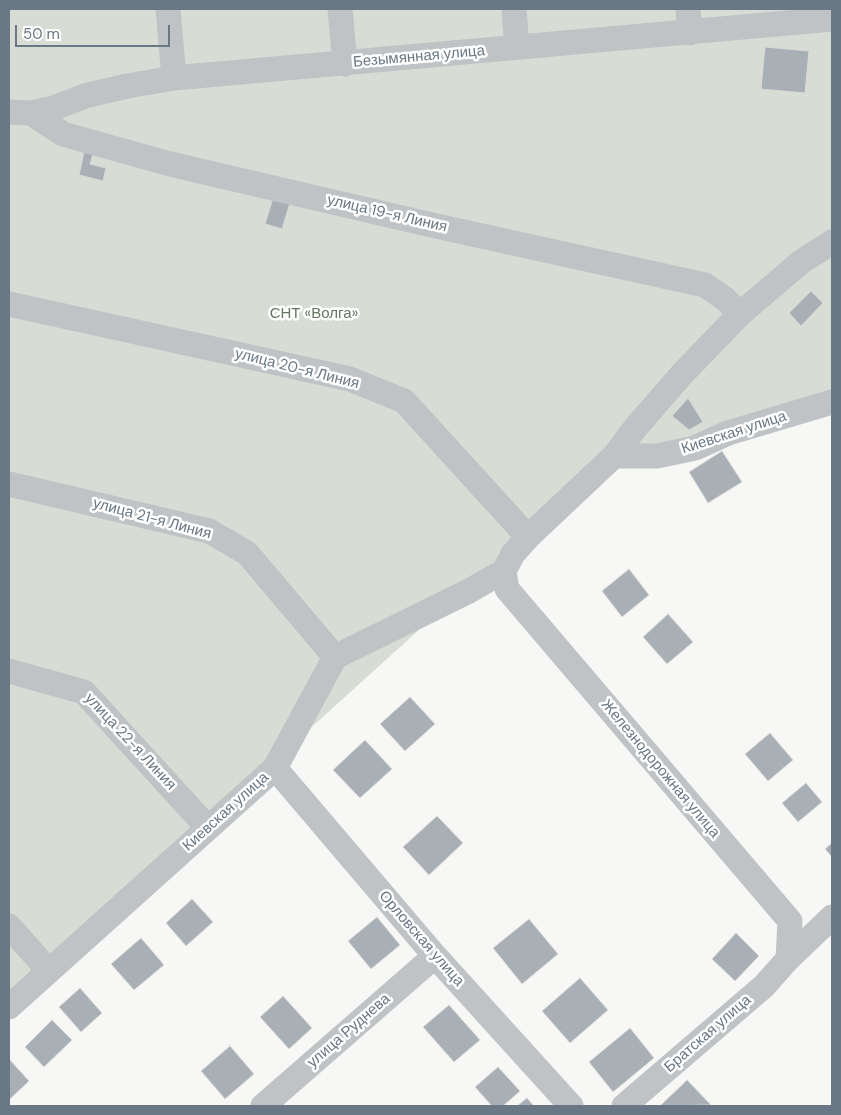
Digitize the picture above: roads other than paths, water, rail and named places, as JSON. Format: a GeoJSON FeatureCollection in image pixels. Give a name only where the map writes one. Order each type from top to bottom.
{"type":"FeatureCollection","features":[{"type":"Feature","properties":{"kind":"street"},"geometry":{"type":"LineString","coordinates":[[168,9],[174,78]]}},
{"type":"Feature","properties":{"kind":"street"},"geometry":{"type":"LineString","coordinates":[[340,9],[345,64]]}},
{"type":"Feature","properties":{"kind":"street"},"geometry":{"type":"LineString","coordinates":[[514,9],[517,47]]}},
{"type":"Feature","properties":{"kind":"street","name":"Безымянная улица"},"geometry":{"type":"LineString","coordinates":[[20,113],[54,108],[85,96],[174,78],[517,47],[689,21],[832,20]]}},
{"type":"Feature","properties":{"kind":"street","name":"улица 19-я Линия"},"geometry":{"type":"LineString","coordinates":[[20,113],[63,134],[170,164],[436,226],[705,285],[725,299],[740,314]]}},
{"type":"Feature","properties":{"kind":"street"},"geometry":{"type":"LineString","coordinates":[[335,658],[469,590],[506,580],[512,554],[614,456],[636,427],[683,373],[740,314],[801,262],[832,242]]}},
{"type":"Feature","properties":{"kind":"street","name":"улица 20-я Линия"},"geometry":{"type":"LineString","coordinates":[[9,304],[350,379],[404,401],[528,537]]}},
{"type":"Feature","properties":{"kind":"street","name":"Киевская улица"},"geometry":{"type":"LineString","coordinates":[[614,456],[657,456],[694,448],[728,433],[832,402]]}},
{"type":"Feature","properties":{"kind":"street","name":"улица 21-я Линия"},"geometry":{"type":"LineString","coordinates":[[9,484],[209,531],[247,553],[335,658]]}},
{"type":"Feature","properties":{"kind":"street","name":"Железнодорожная улица"},"geometry":{"type":"LineString","coordinates":[[506,580],[790,921],[788,959]]}},
{"type":"Feature","properties":{"kind":"street","name":"Киевская улица"},"geometry":{"type":"LineString","coordinates":[[9,1007],[275,768],[335,658]]}},
{"type":"Feature","properties":{"kind":"street","name":"улица 22-я Линия"},"geometry":{"type":"LineString","coordinates":[[9,671],[84,692],[208,828]]}},
{"type":"Feature","properties":{"kind":"street","name":"Орловская улица"},"geometry":{"type":"LineString","coordinates":[[275,768],[435,956],[571,1106]]}},
{"type":"Feature","properties":{"kind":"street","name":"Братская улица"},"geometry":{"type":"LineString","coordinates":[[624,1106],[764,986],[788,959],[832,917]]}},
{"type":"Feature","properties":{"kind":"street"},"geometry":{"type":"LineString","coordinates":[[9,926],[49,971]]}},
{"type":"Feature","properties":{"kind":"street","name":"улица Руднева"},"geometry":{"type":"LineString","coordinates":[[263,1106],[435,956]]}},
{"type":"Feature","properties":{"kind":"park label","name":"СНТ «Волга»"},"geometry":{"type":"Point","coordinates":[314,314]}}]}
